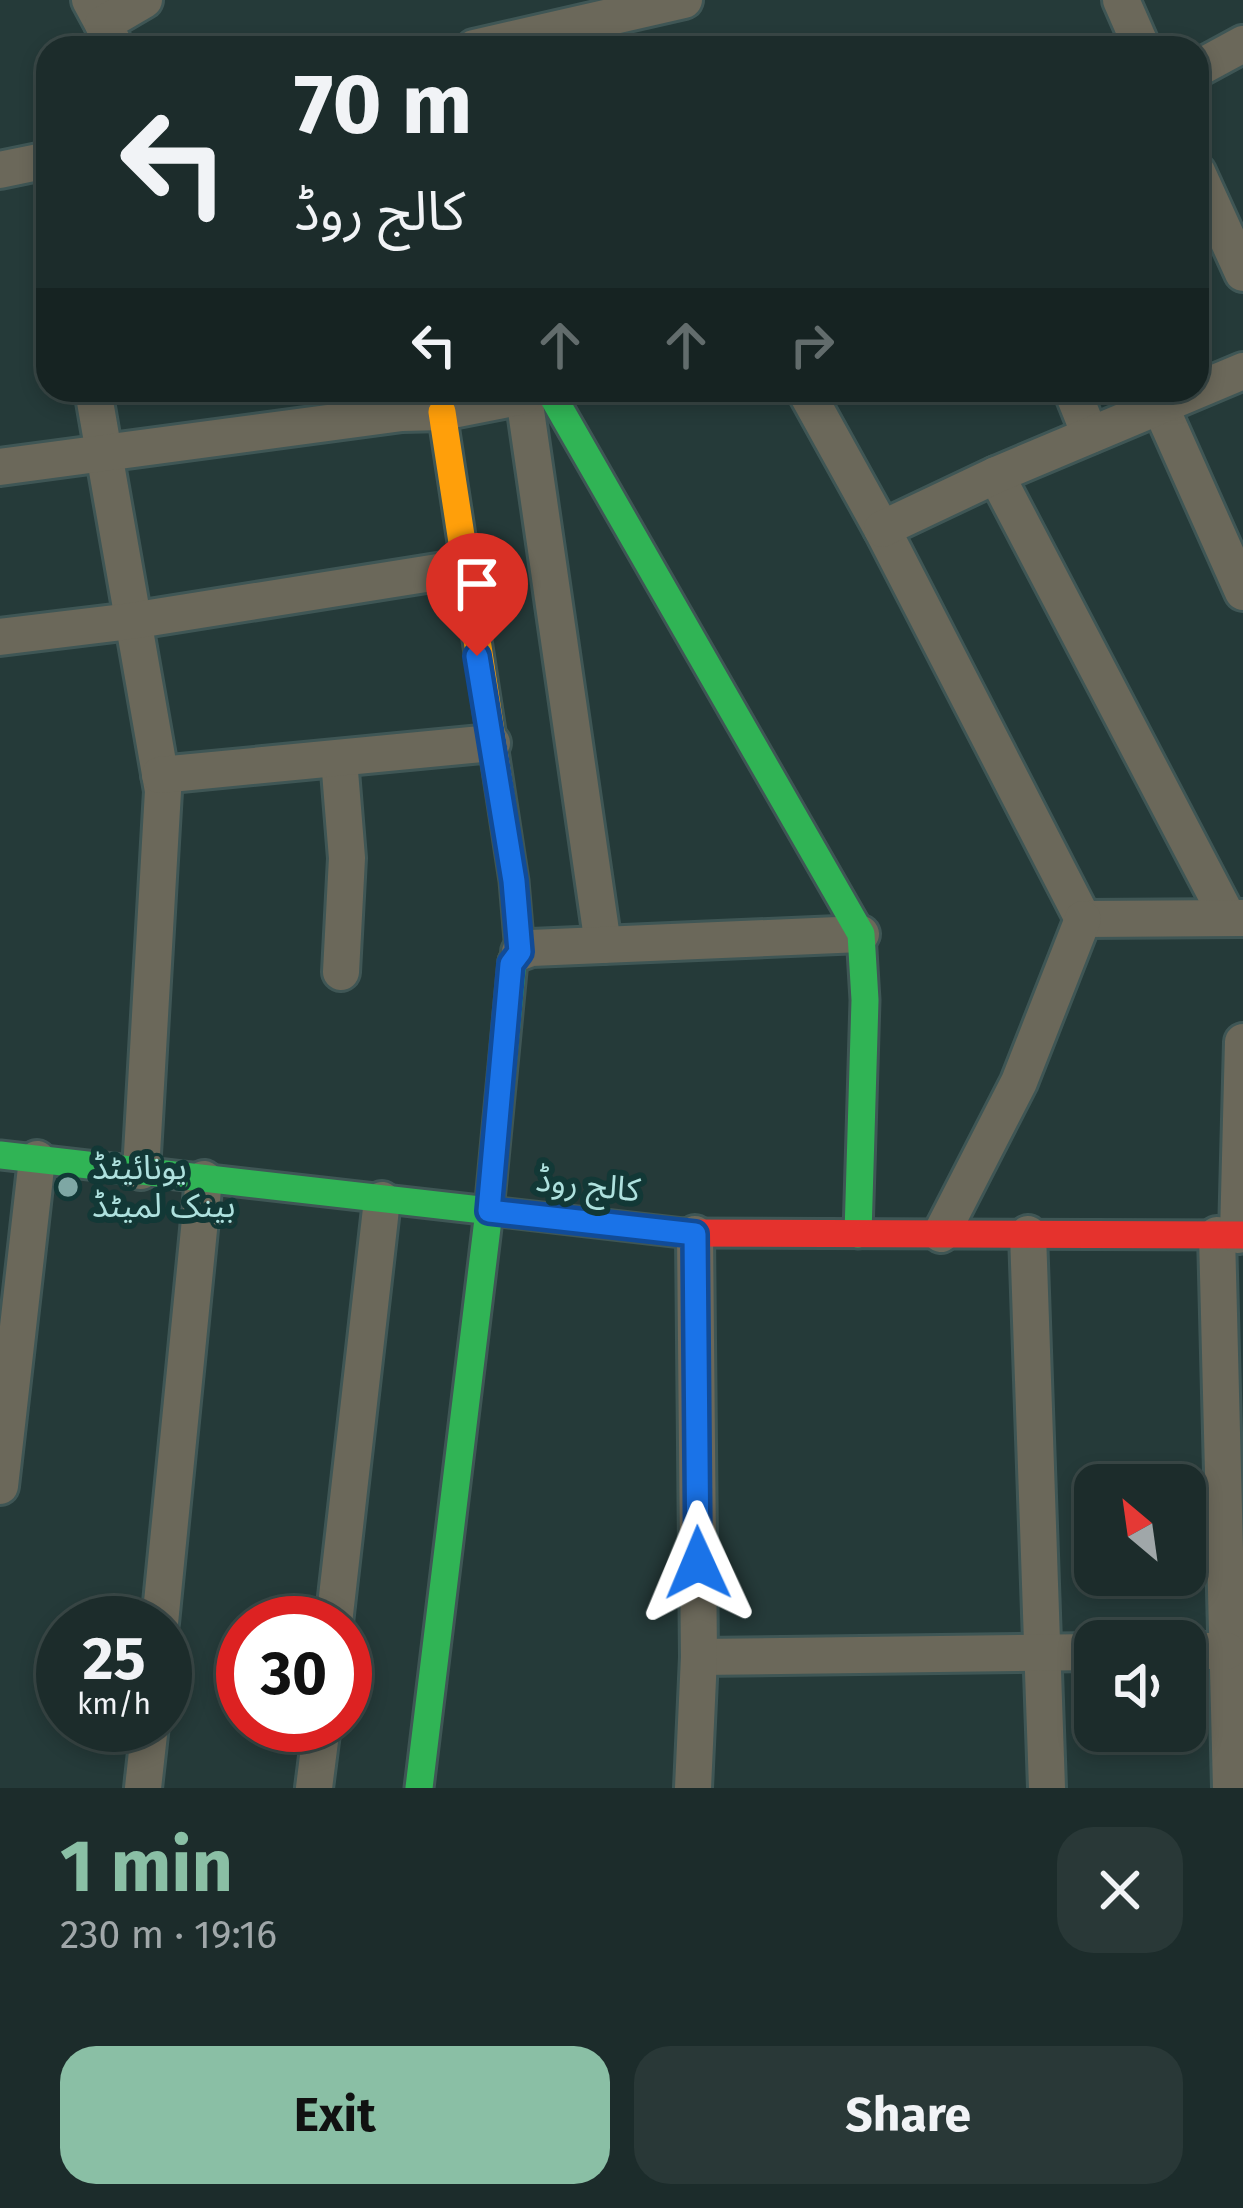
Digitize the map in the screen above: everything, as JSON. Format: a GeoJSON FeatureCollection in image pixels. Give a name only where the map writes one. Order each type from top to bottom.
{"type":"FeatureCollection","features":[{"type":"Feature","properties":{"kind":"street"},"geometry":{"type":"LineString","coordinates":[[103,24],[144,0]]}},
{"type":"Feature","properties":{"kind":"street"},"geometry":{"type":"LineString","coordinates":[[527,36],[683,0]]}},
{"type":"Feature","properties":{"kind":"street"},"geometry":{"type":"LineString","coordinates":[[1121,0],[1137,36]]}},
{"type":"Feature","properties":{"kind":"street"},"geometry":{"type":"LineString","coordinates":[[1209,62],[1243,44]]}},
{"type":"Feature","properties":{"kind":"street"},"geometry":{"type":"LineString","coordinates":[[0,170],[36,162]]}},
{"type":"Feature","properties":{"kind":"street"},"geometry":{"type":"LineString","coordinates":[[1209,198],[1243,273]]}},
{"type":"Feature","properties":{"kind":"street"},"geometry":{"type":"LineString","coordinates":[[1209,385],[1243,370]]}},
{"type":"Feature","properties":{"kind":"street"},"geometry":{"type":"LineString","coordinates":[[95,402],[163,791],[141,1171]]}},
{"type":"Feature","properties":{"kind":"street"},"geometry":{"type":"LineString","coordinates":[[0,467],[402,413],[442,412],[487,402]]}},
{"type":"Feature","properties":{"kind":"street"},"geometry":{"type":"LineString","coordinates":[[533,402],[603,945]]}},
{"type":"Feature","properties":{"kind":"street"},"geometry":{"type":"LineString","coordinates":[[538,402],[861,934],[865,1000],[858,1234]]}},
{"type":"Feature","properties":{"kind":"street"},"geometry":{"type":"LineString","coordinates":[[812,402],[1083,919],[1019,1082],[941,1234]]}},
{"type":"Feature","properties":{"kind":"street"},"geometry":{"type":"LineString","coordinates":[[1077,402],[1090,435]]}},
{"type":"Feature","properties":{"kind":"street"},"geometry":{"type":"LineString","coordinates":[[882,529],[1169,402]]}},
{"type":"Feature","properties":{"kind":"street"},"geometry":{"type":"LineString","coordinates":[[1160,406],[1243,592]]}},
{"type":"Feature","properties":{"kind":"street"},"geometry":{"type":"LineString","coordinates":[[442,412],[514,881],[520,952]]}},
{"type":"Feature","properties":{"kind":"street"},"geometry":{"type":"LineString","coordinates":[[996,476],[1236,918],[1083,919]]}},
{"type":"Feature","properties":{"kind":"street"},"geometry":{"type":"LineString","coordinates":[[0,637],[463,568]]}},
{"type":"Feature","properties":{"kind":"street"},"geometry":{"type":"LineString","coordinates":[[160,775],[492,743]]}},
{"type":"Feature","properties":{"kind":"street"},"geometry":{"type":"LineString","coordinates":[[339,759],[347,858],[340,973]]}},
{"type":"Feature","properties":{"kind":"street"},"geometry":{"type":"LineString","coordinates":[[419,1788],[489,1211],[511,964],[520,952],[531,948],[861,934]]}},
{"type":"Feature","properties":{"kind":"street"},"geometry":{"type":"LineString","coordinates":[[1231,1788],[1227,1651],[1235,1599],[1232,1235],[1243,1042]]}},
{"type":"Feature","properties":{"kind":"street","name":"کالج روڈ"},"geometry":{"type":"LineString","coordinates":[[0,1155],[695,1234],[1232,1235]]}},
{"type":"Feature","properties":{"kind":"street"},"geometry":{"type":"LineString","coordinates":[[0,1486],[37,1159]]}},
{"type":"Feature","properties":{"kind":"street"},"geometry":{"type":"LineString","coordinates":[[163,1596],[204,1179]]}},
{"type":"Feature","properties":{"kind":"street"},"geometry":{"type":"LineString","coordinates":[[337,1596],[382,1200]]}},
{"type":"Feature","properties":{"kind":"street"},"geometry":{"type":"LineString","coordinates":[[693,1788],[699,1657],[695,1234]]}},
{"type":"Feature","properties":{"kind":"street"},"geometry":{"type":"LineString","coordinates":[[1028,1234],[1047,1788]]}},
{"type":"Feature","properties":{"kind":"street"},"geometry":{"type":"LineString","coordinates":[[1206,1652],[1227,1651]]}},
{"type":"Feature","properties":{"kind":"street"},"geometry":{"type":"LineString","coordinates":[[699,1657],[1074,1652]]}},
{"type":"Feature","properties":{"kind":"street"},"geometry":{"type":"LineString","coordinates":[[143,1788],[147,1752]]}},
{"type":"Feature","properties":{"kind":"street"},"geometry":{"type":"LineString","coordinates":[[314,1788],[319,1752]]}},
{"type":"Feature","properties":{"kind":"traffic: fast"},"geometry":{"type":"LineString","coordinates":[[556,402],[861,934],[865,1000],[858,1234]]}},
{"type":"Feature","properties":{"kind":"traffic: fast"},"geometry":{"type":"LineString","coordinates":[[419,1788],[489,1211],[513,961]]}},
{"type":"Feature","properties":{"kind":"traffic: fast"},"geometry":{"type":"LineString","coordinates":[[0,1155],[683,1233]]}},
{"type":"Feature","properties":{"kind":"traffic: slow"},"geometry":{"type":"LineString","coordinates":[[442,412],[514,881],[520,952],[513,961]]}},
{"type":"Feature","properties":{"kind":"traffic: jam"},"geometry":{"type":"LineString","coordinates":[[683,1233],[1243,1235]]}},
{"type":"Feature","properties":{"kind":"place","name":"یونائیٹڈ بینک لمیٹڈ"},"geometry":{"type":"Point","coordinates":[68,1187]}},
{"type":"Feature","properties":{"kind":"route"},"geometry":{"type":"LineString","coordinates":[[477,656],[514,881],[520,952],[511,964],[489,1211],[695,1234],[698,1563]]}}]}
